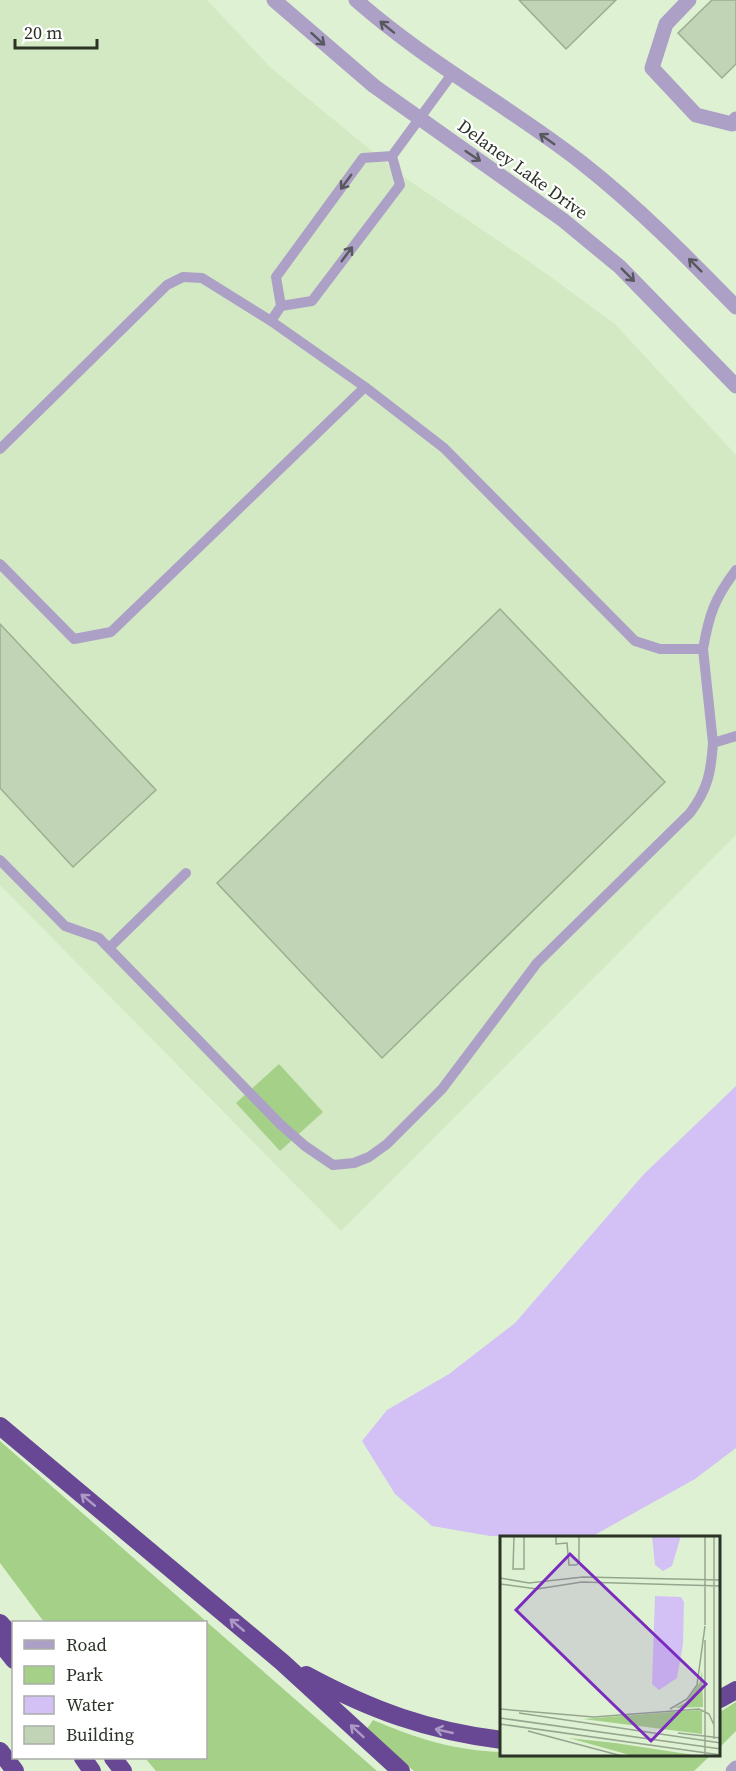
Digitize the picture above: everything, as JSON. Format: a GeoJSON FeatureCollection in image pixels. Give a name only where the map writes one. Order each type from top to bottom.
{"type":"FeatureCollection","features":[{"type":"Feature","properties":{"kind":"highway"},"geometry":{"type":"LineString","coordinates":[[0,1426],[282,1662],[400,1771]]}},
{"type":"Feature","properties":{"kind":"highway"},"geometry":{"type":"LineString","coordinates":[[0,1623],[12,1637]]}},
{"type":"Feature","properties":{"kind":"highway"},"geometry":{"type":"LineString","coordinates":[[0,1642],[12,1657]]}},
{"type":"Feature","properties":{"kind":"highway"},"geometry":{"type":"LineString","coordinates":[[282,1662],[376,1710],[422,1726],[465,1736],[500,1740]]}},
{"type":"Feature","properties":{"kind":"highway"},"geometry":{"type":"LineString","coordinates":[[721,1698],[736,1690]]}},
{"type":"Feature","properties":{"kind":"highway"},"geometry":{"type":"LineString","coordinates":[[0,1751],[15,1771]]}},
{"type":"Feature","properties":{"kind":"highway"},"geometry":{"type":"LineString","coordinates":[[114,1759],[123,1771]]}},
{"type":"Feature","properties":{"kind":"street","name":"Delaney Lake Drive"},"geometry":{"type":"LineString","coordinates":[[274,0],[349,66],[418,119],[563,220],[620,267],[736,386]]}},
{"type":"Feature","properties":{"kind":"street","name":"Delaney Lake Drive"},"geometry":{"type":"LineString","coordinates":[[356,0],[387,28],[589,169],[662,231],[736,307]]}},
{"type":"Feature","properties":{"kind":"street"},"geometry":{"type":"LineString","coordinates":[[689,0],[666,24],[651,68],[696,115],[732,124],[736,119]]}},
{"type":"Feature","properties":{"kind":"lane"},"geometry":{"type":"LineString","coordinates":[[392,156],[452,74]]}},
{"type":"Feature","properties":{"kind":"lane"},"geometry":{"type":"LineString","coordinates":[[281,306],[312,301],[400,185],[392,156]]}},
{"type":"Feature","properties":{"kind":"lane"},"geometry":{"type":"LineString","coordinates":[[271,321],[281,306],[276,277],[363,158],[392,156]]}},
{"type":"Feature","properties":{"kind":"lane"},"geometry":{"type":"LineString","coordinates":[[0,449],[167,285],[183,278],[202,278],[271,321],[365,387],[444,448],[635,641],[660,649],[703,649]]}},
{"type":"Feature","properties":{"kind":"lane"},"geometry":{"type":"LineString","coordinates":[[0,564],[74,639],[111,632],[365,387]]}},
{"type":"Feature","properties":{"kind":"lane"},"geometry":{"type":"LineString","coordinates":[[0,860],[65,926],[99,938],[296,1138],[333,1165],[354,1163],[369,1157],[387,1144],[442,1089],[537,963],[690,813],[701,799],[711,775],[713,742],[703,649],[715,601],[736,570]]}},
{"type":"Feature","properties":{"kind":"lane"},"geometry":{"type":"LineString","coordinates":[[713,742],[736,736]]}},
{"type":"Feature","properties":{"kind":"lane"},"geometry":{"type":"LineString","coordinates":[[109,948],[186,873]]}},
{"type":"Feature","properties":{"kind":"shaded area"},"geometry":{"type":"Polygon","coordinates":[[[0,0],[207,0],[270,67],[402,176],[530,262],[615,324],[736,455],[736,835],[341,1231],[0,885],[0,0]]]}},
{"type":"Feature","properties":{"kind":"green space"},"geometry":{"type":"Polygon","coordinates":[[[279,1064],[323,1112],[280,1151],[236,1103],[279,1064]]]}},
{"type":"Feature","properties":{"kind":"green space"},"geometry":{"type":"Polygon","coordinates":[[[0,1441],[206,1621],[43,1621],[0,1563],[0,1441]]]}},
{"type":"Feature","properties":{"kind":"green space"},"geometry":{"type":"Polygon","coordinates":[[[207,1622],[377,1771],[156,1771],[146,1759],[207,1759],[207,1622]]]}},
{"type":"Feature","properties":{"kind":"green space"},"geometry":{"type":"Polygon","coordinates":[[[736,1702],[736,1731],[721,1746],[721,1711],[736,1702]]]}},
{"type":"Feature","properties":{"kind":"green space"},"geometry":{"type":"Polygon","coordinates":[[[373,1720],[436,1742],[468,1749],[500,1752],[500,1756],[710,1756],[694,1771],[414,1771],[366,1730],[373,1720]]]}},
{"type":"Feature","properties":{"kind":"water"},"geometry":{"type":"Polygon","coordinates":[[[736,1086],[736,1448],[695,1479],[593,1536],[490,1536],[432,1526],[395,1494],[362,1441],[387,1410],[449,1374],[515,1323],[644,1174],[736,1086]]]}},
{"type":"Feature","properties":{"kind":"building"},"geometry":{"type":"Polygon","coordinates":[[[519,0],[616,0],[566,49],[519,0]]]}},
{"type":"Feature","properties":{"kind":"building"},"geometry":{"type":"Polygon","coordinates":[[[712,0],[736,0],[736,64],[722,78],[678,33],[712,0]]]}},
{"type":"Feature","properties":{"kind":"building"},"geometry":{"type":"Polygon","coordinates":[[[500,609],[665,782],[382,1058],[217,883],[500,609]]]}},
{"type":"Feature","properties":{"kind":"building"},"geometry":{"type":"Polygon","coordinates":[[[0,624],[156,790],[73,867],[0,788],[0,624]]]}}]}
